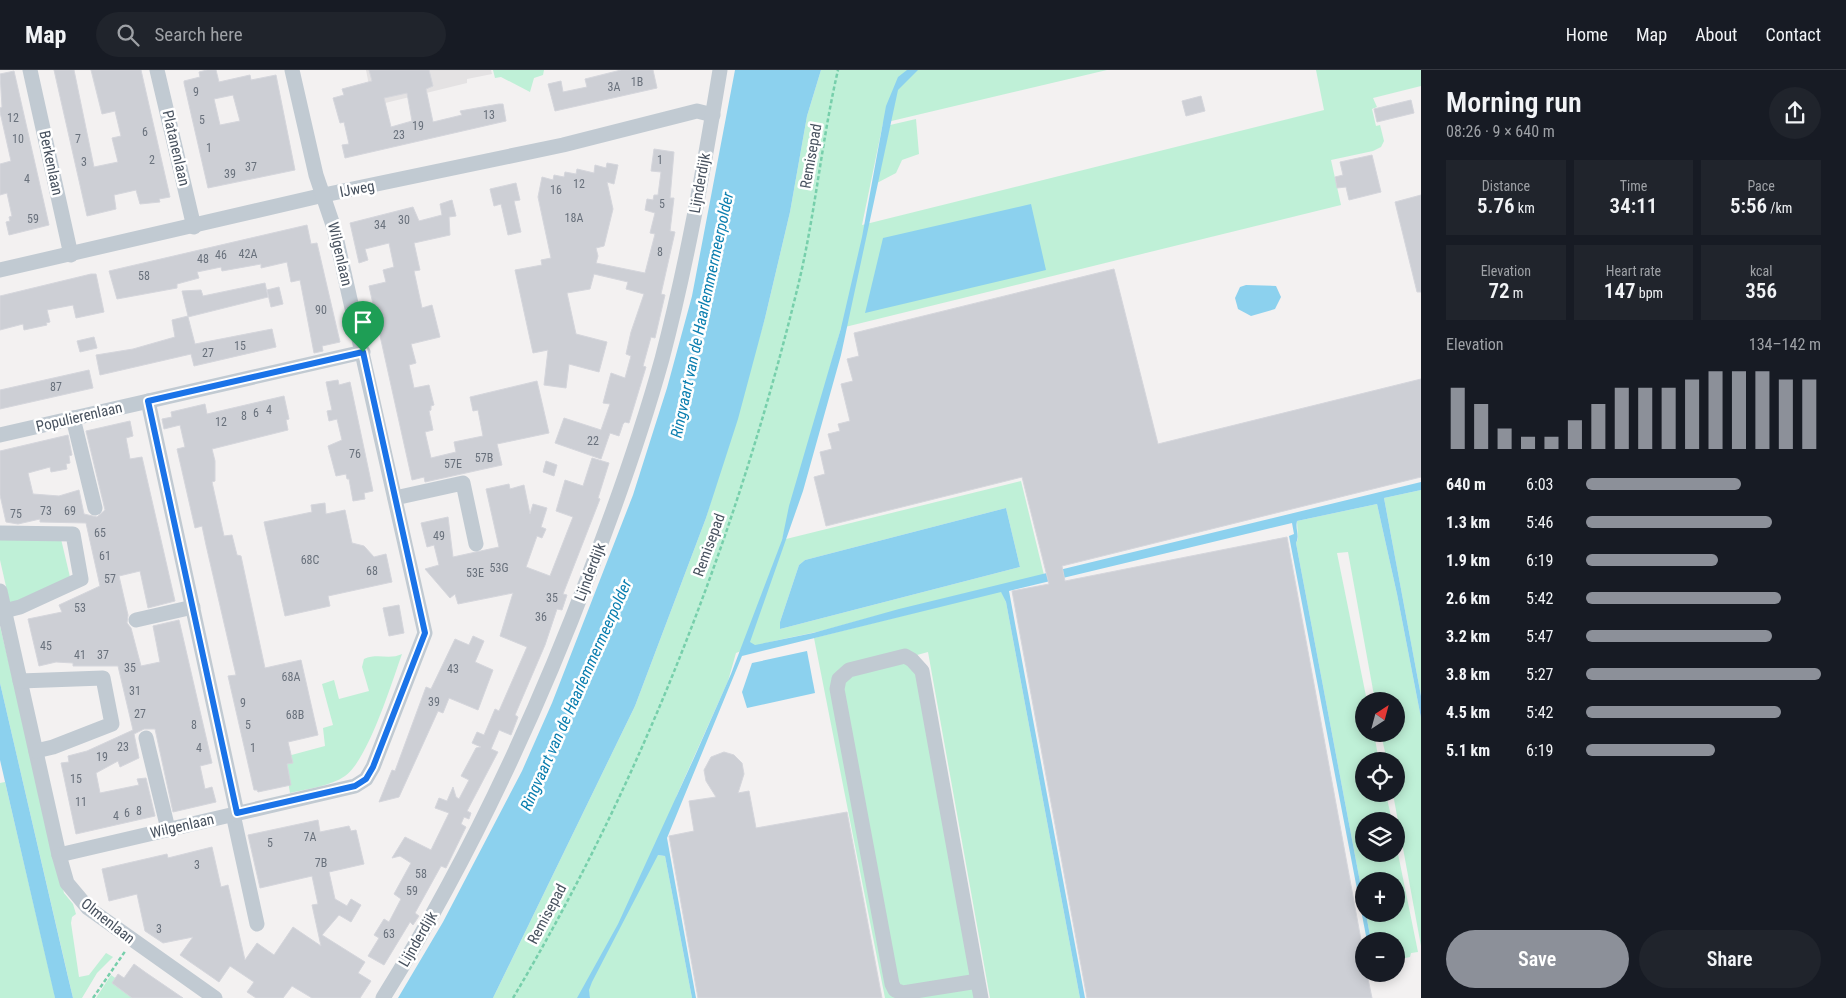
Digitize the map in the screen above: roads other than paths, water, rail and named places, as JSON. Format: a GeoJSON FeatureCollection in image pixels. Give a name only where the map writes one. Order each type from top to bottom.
{"type":"FeatureCollection","features":[{"type":"Feature","properties":{"kind":"street","name":"Berkenlaan"},"geometry":{"type":"LineString","coordinates":[[30,70],[71,255]]}},
{"type":"Feature","properties":{"kind":"street","name":"Platanenlaan"},"geometry":{"type":"LineString","coordinates":[[157,70],[194,226]]}},
{"type":"Feature","properties":{"kind":"street","name":"Wilgenlaan"},"geometry":{"type":"LineString","coordinates":[[59,855],[355,786],[366,779],[373,767],[425,633],[330,212],[316,176],[292,70]]}},
{"type":"Feature","properties":{"kind":"street","name":"Lijnderdijk"},"geometry":{"type":"LineString","coordinates":[[383,998],[440,902],[484,816],[540,698],[595,560],[622,485],[661,361],[693,225],[720,70]]}},
{"type":"Feature","properties":{"kind":"street","name":"IJweg"},"geometry":{"type":"LineString","coordinates":[[0,270],[324,195],[563,145],[697,110],[713,115]]}},
{"type":"Feature","properties":{"kind":"street","name":"Populierenlaan"},"geometry":{"type":"LineString","coordinates":[[0,435],[363,352]]}},
{"type":"Feature","properties":{"kind":"street"},"geometry":{"type":"LineString","coordinates":[[148,401],[257,924]]}},
{"type":"Feature","properties":{"kind":"street"},"geometry":{"type":"LineString","coordinates":[[73,418],[95,508]]}},
{"type":"Feature","properties":{"kind":"street"},"geometry":{"type":"LineString","coordinates":[[395,498],[463,483],[476,544]]}},
{"type":"Feature","properties":{"kind":"street"},"geometry":{"type":"LineString","coordinates":[[0,533],[73,534],[81,579],[20,607],[4,611]]}},
{"type":"Feature","properties":{"kind":"street","name":"Olmenlaan"},"geometry":{"type":"LineString","coordinates":[[0,590],[59,855],[68,883],[76,896],[132,941],[215,998]]}},
{"type":"Feature","properties":{"kind":"street"},"geometry":{"type":"LineString","coordinates":[[136,620],[192,607]]}},
{"type":"Feature","properties":{"kind":"street"},"geometry":{"type":"LineString","coordinates":[[978,981],[903,993],[895,990],[892,984],[837,689],[839,679],[849,670],[905,656],[912,660],[922,671],[978,981],[981,998]]}},
{"type":"Feature","properties":{"kind":"street"},"geometry":{"type":"LineString","coordinates":[[20,681],[103,678],[112,724],[53,747],[36,751]]}},
{"type":"Feature","properties":{"kind":"street"},"geometry":{"type":"LineString","coordinates":[[146,738],[168,829]]}},
{"type":"Feature","properties":{"kind":"water","name":"Ringvaart van de Haarlemmermeerpolder"},"geometry":{"type":"Polygon","coordinates":[[[735,70],[821,70],[807,116],[790,212],[765,318],[738,419],[706,518],[635,706],[493,998],[398,998],[443,922],[522,771],[552,703],[633,495],[667,388],[692,296],[735,70]]]}},
{"type":"Feature","properties":{"kind":"water"},"geometry":{"type":"Polygon","coordinates":[[[907,70],[918,70],[898,90],[841,355],[803,491],[750,642],[755,645],[813,633],[899,609],[1421,482],[1421,490],[1384,498],[1421,696],[1421,718],[1377,504],[1297,521],[1298,538],[1296,543],[1358,872],[1355,872],[1355,879],[1289,536],[1294,534],[1292,523],[1009,591],[1085,998],[1080,998],[1006,602],[1001,592],[742,656],[667,838],[696,998],[692,998],[665,856],[658,855],[592,982],[589,990],[590,998],[577,998],[618,924],[694,758],[731,674],[782,540],[789,506],[841,328],[862,237],[886,106],[898,77],[907,70]]]}},
{"type":"Feature","properties":{"kind":"water"},"geometry":{"type":"Polygon","coordinates":[[[1031,204],[1046,270],[865,313],[883,238],[1031,204]]]}},
{"type":"Feature","properties":{"kind":"water"},"geometry":{"type":"Polygon","coordinates":[[[1246,285],[1276,286],[1281,297],[1275,309],[1251,316],[1238,309],[1235,298],[1240,287],[1246,285]]]}},
{"type":"Feature","properties":{"kind":"water"},"geometry":{"type":"Polygon","coordinates":[[[1006,508],[1020,567],[780,629],[780,622],[799,565],[805,560],[1006,508]]]}},
{"type":"Feature","properties":{"kind":"water"},"geometry":{"type":"Polygon","coordinates":[[[807,651],[815,693],[747,708],[742,692],[752,663],[807,651]]]}},
{"type":"Feature","properties":{"kind":"water"},"geometry":{"type":"Polygon","coordinates":[[[0,683],[73,998],[55,998],[0,760],[0,683]]]}},
{"type":"Feature","properties":{"kind":"water"},"geometry":{"type":"Polygon","coordinates":[[[1363,922],[1367,922],[1369,932],[1365,932],[1363,922]]]}}]}
